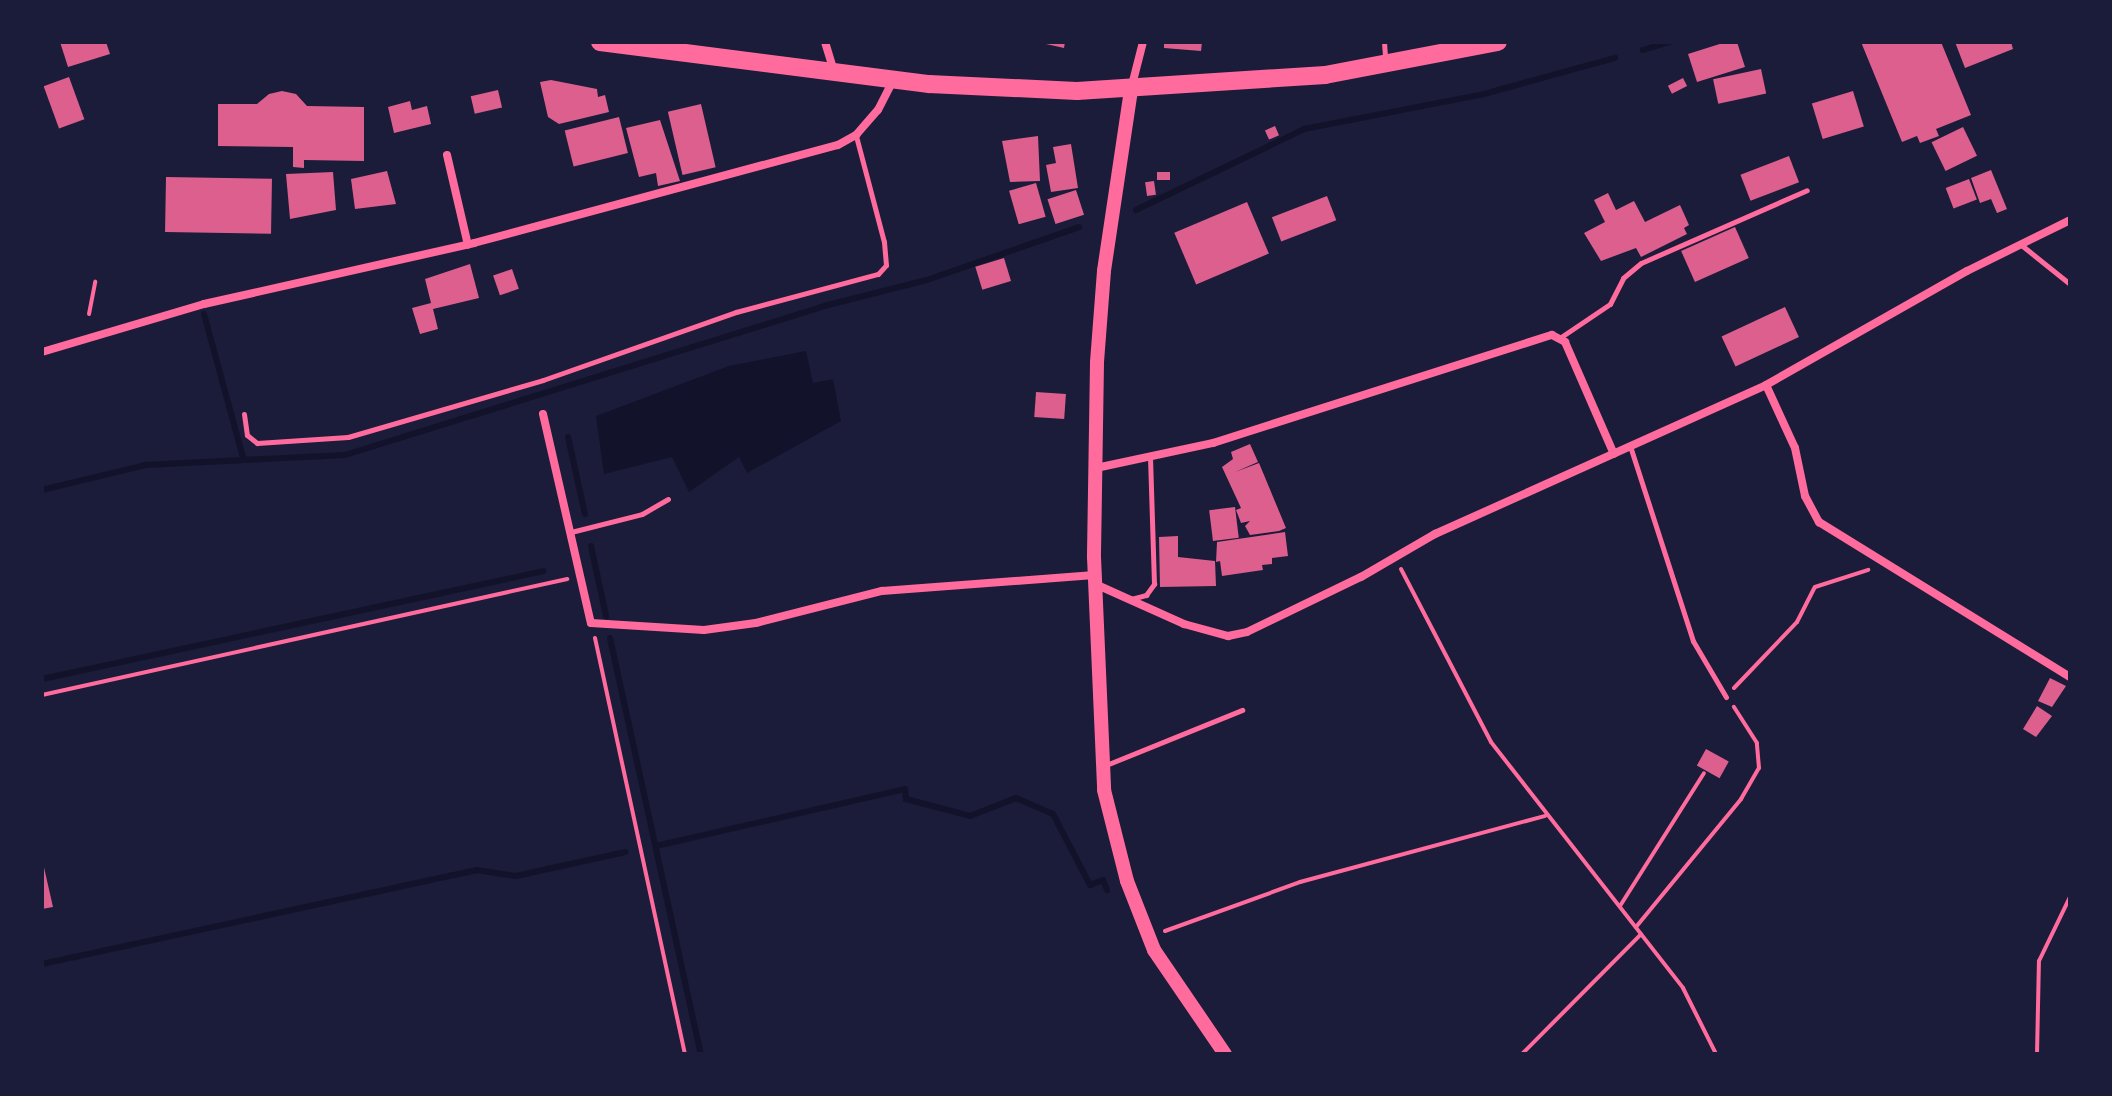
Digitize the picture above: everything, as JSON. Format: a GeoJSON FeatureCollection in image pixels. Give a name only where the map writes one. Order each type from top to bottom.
{"type":"FeatureCollection","features":[{"type":"Feature","properties":{"kind":"highway"},"geometry":{"type":"LineString","coordinates":[[600,42],[893,80],[999,89],[1131,90],[1386,67],[1498,42]]}},
{"type":"Feature","properties":{"kind":"main road"},"geometry":{"type":"LineString","coordinates":[[1131,90],[1100,303],[1094,579],[1101,767],[1116,846],[1148,936],[1225,1054]]}},
{"type":"Feature","properties":{"kind":"street"},"geometry":{"type":"LineString","coordinates":[[825,42],[834,72]]}},
{"type":"Feature","properties":{"kind":"street"},"geometry":{"type":"LineString","coordinates":[[1131,90],[1143,42]]}},
{"type":"Feature","properties":{"kind":"street"},"geometry":{"type":"LineString","coordinates":[[42,352],[204,304],[468,245],[696,186],[838,145],[856,135],[893,80]]}},
{"type":"Feature","properties":{"kind":"street"},"geometry":{"type":"LineString","coordinates":[[447,155],[468,245]]}},
{"type":"Feature","properties":{"kind":"street"},"geometry":{"type":"LineString","coordinates":[[543,414],[591,623],[704,630],[756,623],[882,591],[1094,579],[1184,624],[1236,636],[1505,501],[1631,449],[1766,385],[2019,243],[2070,220]]}},
{"type":"Feature","properties":{"kind":"street"},"geometry":{"type":"LineString","coordinates":[[1096,468],[1150,460],[1544,336],[1561,337],[1614,454]]}},
{"type":"Feature","properties":{"kind":"street"},"geometry":{"type":"LineString","coordinates":[[1766,385],[1795,448],[1812,513],[1884,565],[2070,677]]}},
{"type":"Feature","properties":{"kind":"lane"},"geometry":{"type":"LineString","coordinates":[[1384,42],[1386,67]]}},
{"type":"Feature","properties":{"kind":"lane"},"geometry":{"type":"LineString","coordinates":[[244,414],[247,435],[257,443],[348,437],[543,380],[736,312],[878,274],[886,265],[884,242],[856,135]]}},
{"type":"Feature","properties":{"kind":"lane"},"geometry":{"type":"LineString","coordinates":[[1561,337],[1610,304],[1623,278],[1641,263],[1807,190]]}},
{"type":"Feature","properties":{"kind":"lane"},"geometry":{"type":"LineString","coordinates":[[2019,243],[2070,284]]}},
{"type":"Feature","properties":{"kind":"lane"},"geometry":{"type":"LineString","coordinates":[[1631,449],[1693,641],[1726,697]]}},
{"type":"Feature","properties":{"kind":"lane"},"geometry":{"type":"LineString","coordinates":[[1130,599],[1146,595],[1154,584],[1150,460]]}},
{"type":"Feature","properties":{"kind":"lane"},"geometry":{"type":"LineString","coordinates":[[571,532],[642,514],[668,499]]}},
{"type":"Feature","properties":{"kind":"lane"},"geometry":{"type":"LineString","coordinates":[[1101,767],[1242,710]]}},
{"type":"Feature","properties":{"kind":"path"},"geometry":{"type":"LineString","coordinates":[[89,314],[95,282]]}},
{"type":"Feature","properties":{"kind":"path"},"geometry":{"type":"LineString","coordinates":[[1394,557],[1464,696],[1545,816],[1691,1000],[1716,1054]]}},
{"type":"Feature","properties":{"kind":"path"},"geometry":{"type":"LineString","coordinates":[[1636,927],[1741,799],[1759,768],[1757,743],[1726,697],[1797,622],[1815,587],[1884,565]]}},
{"type":"Feature","properties":{"kind":"path"},"geometry":{"type":"LineString","coordinates":[[42,695],[581,576]]}},
{"type":"Feature","properties":{"kind":"path"},"geometry":{"type":"LineString","coordinates":[[591,623],[685,1054]]}},
{"type":"Feature","properties":{"kind":"path"},"geometry":{"type":"LineString","coordinates":[[1620,907],[1704,773]]}},
{"type":"Feature","properties":{"kind":"path"},"geometry":{"type":"LineString","coordinates":[[1148,936],[1300,882],[1545,816]]}},
{"type":"Feature","properties":{"kind":"path"},"geometry":{"type":"LineString","coordinates":[[2037,1054],[2039,961],[2070,897]]}},
{"type":"Feature","properties":{"kind":"path"},"geometry":{"type":"LineString","coordinates":[[1522,1054],[1641,934]]}},
{"type":"Feature","properties":{"kind":"shaded area"},"geometry":{"type":"Polygon","coordinates":[[[806,351],[813,383],[833,379],[841,421],[747,473],[739,457],[689,492],[672,457],[604,474],[596,416],[729,366],[806,351]]]}},
{"type":"Feature","properties":{"kind":"building"},"geometry":{"type":"Polygon","coordinates":[[[60,42],[106,42],[110,54],[68,67],[60,42]]]}},
{"type":"Feature","properties":{"kind":"building"},"geometry":{"type":"Polygon","coordinates":[[[1037,42],[1065,42],[1064,48],[1037,42]]]}},
{"type":"Feature","properties":{"kind":"building"},"geometry":{"type":"Polygon","coordinates":[[[1164,42],[1202,42],[1201,51],[1164,48],[1164,42]]]}},
{"type":"Feature","properties":{"kind":"building"},"geometry":{"type":"Polygon","coordinates":[[[1726,42],[1737,42],[1745,67],[1697,82],[1688,54],[1726,42]]]}},
{"type":"Feature","properties":{"kind":"building"},"geometry":{"type":"Polygon","coordinates":[[[1861,42],[1941,42],[1971,115],[1936,129],[1939,136],[1920,143],[1917,136],[1902,142],[1861,42]]]}},
{"type":"Feature","properties":{"kind":"building"},"geometry":{"type":"Polygon","coordinates":[[[1955,42],[2011,42],[2013,49],[1965,68],[1955,42]]]}},
{"type":"Feature","properties":{"kind":"building"},"geometry":{"type":"Polygon","coordinates":[[[1761,69],[1766,93],[1718,104],[1713,79],[1761,69]]]}},
{"type":"Feature","properties":{"kind":"building"},"geometry":{"type":"Polygon","coordinates":[[[69,77],[84,119],[59,129],[44,86],[69,77]]]}},
{"type":"Feature","properties":{"kind":"building"},"geometry":{"type":"Polygon","coordinates":[[[1683,78],[1687,86],[1672,94],[1668,86],[1683,78]]]}},
{"type":"Feature","properties":{"kind":"building"},"geometry":{"type":"Polygon","coordinates":[[[551,80],[597,89],[598,97],[605,95],[609,112],[559,124],[548,117],[540,82],[551,80]]]}},
{"type":"Feature","properties":{"kind":"building"},"geometry":{"type":"Polygon","coordinates":[[[498,90],[502,108],[475,114],[471,96],[498,90]]]}},
{"type":"Feature","properties":{"kind":"building"},"geometry":{"type":"Polygon","coordinates":[[[282,91],[296,94],[307,106],[364,107],[364,161],[304,160],[304,168],[293,167],[293,147],[218,146],[218,104],[257,104],[269,94],[282,91]]]}},
{"type":"Feature","properties":{"kind":"building"},"geometry":{"type":"Polygon","coordinates":[[[1853,91],[1864,126],[1823,139],[1812,104],[1853,91]]]}},
{"type":"Feature","properties":{"kind":"building"},"geometry":{"type":"Polygon","coordinates":[[[410,101],[412,110],[427,106],[431,124],[394,133],[388,107],[410,101]]]}},
{"type":"Feature","properties":{"kind":"building"},"geometry":{"type":"Polygon","coordinates":[[[701,104],[716,167],[682,175],[668,112],[701,104]]]}},
{"type":"Feature","properties":{"kind":"building"},"geometry":{"type":"Polygon","coordinates":[[[619,117],[628,153],[574,166],[565,131],[619,117]]]}},
{"type":"Feature","properties":{"kind":"building"},"geometry":{"type":"Polygon","coordinates":[[[660,120],[680,181],[658,186],[656,173],[639,177],[626,128],[660,120]]]}},
{"type":"Feature","properties":{"kind":"building"},"geometry":{"type":"Polygon","coordinates":[[[1275,126],[1279,135],[1269,140],[1265,130],[1275,126]]]}},
{"type":"Feature","properties":{"kind":"building"},"geometry":{"type":"Polygon","coordinates":[[[1963,127],[1977,156],[1946,171],[1932,142],[1963,127]]]}},
{"type":"Feature","properties":{"kind":"building"},"geometry":{"type":"Polygon","coordinates":[[[1038,136],[1040,181],[1010,182],[1002,141],[1038,136]]]}},
{"type":"Feature","properties":{"kind":"building"},"geometry":{"type":"Polygon","coordinates":[[[1071,144],[1078,188],[1051,192],[1046,165],[1056,163],[1053,147],[1071,144]]]}},
{"type":"Feature","properties":{"kind":"building"},"geometry":{"type":"Polygon","coordinates":[[[1789,156],[1799,182],[1750,201],[1740,175],[1789,156]]]}},
{"type":"Feature","properties":{"kind":"building"},"geometry":{"type":"Polygon","coordinates":[[[1991,170],[2007,209],[1997,213],[1991,199],[1980,203],[1971,178],[1991,170]]]}},
{"type":"Feature","properties":{"kind":"building"},"geometry":{"type":"Polygon","coordinates":[[[387,171],[396,204],[355,209],[351,179],[387,171]]]}},
{"type":"Feature","properties":{"kind":"building"},"geometry":{"type":"Polygon","coordinates":[[[333,172],[336,210],[290,219],[286,174],[333,172]]]}},
{"type":"Feature","properties":{"kind":"building"},"geometry":{"type":"Polygon","coordinates":[[[1157,172],[1170,172],[1170,180],[1157,180],[1157,172]]]}},
{"type":"Feature","properties":{"kind":"building"},"geometry":{"type":"Polygon","coordinates":[[[166,177],[272,179],[271,234],[165,232],[166,177]]]}},
{"type":"Feature","properties":{"kind":"building"},"geometry":{"type":"Polygon","coordinates":[[[1969,179],[1977,200],[1954,208],[1946,188],[1969,179]]]}},
{"type":"Feature","properties":{"kind":"building"},"geometry":{"type":"Polygon","coordinates":[[[1154,181],[1156,195],[1147,196],[1145,182],[1154,181]]]}},
{"type":"Feature","properties":{"kind":"building"},"geometry":{"type":"Polygon","coordinates":[[[1036,183],[1046,217],[1019,224],[1009,191],[1036,183]]]}},
{"type":"Feature","properties":{"kind":"building"},"geometry":{"type":"Polygon","coordinates":[[[1076,190],[1084,215],[1056,224],[1047,199],[1076,190]]]}},
{"type":"Feature","properties":{"kind":"building"},"geometry":{"type":"Polygon","coordinates":[[[1608,193],[1616,210],[1634,201],[1645,222],[1680,205],[1689,225],[1684,228],[1687,234],[1641,257],[1636,248],[1601,261],[1584,233],[1605,222],[1594,200],[1608,193]]]}},
{"type":"Feature","properties":{"kind":"building"},"geometry":{"type":"Polygon","coordinates":[[[1327,196],[1336,220],[1281,241],[1272,217],[1327,196]]]}},
{"type":"Feature","properties":{"kind":"building"},"geometry":{"type":"Polygon","coordinates":[[[1247,202],[1269,254],[1196,284],[1174,233],[1247,202]]]}},
{"type":"Feature","properties":{"kind":"building"},"geometry":{"type":"Polygon","coordinates":[[[1735,227],[1749,258],[1695,282],[1681,251],[1735,227]]]}},
{"type":"Feature","properties":{"kind":"building"},"geometry":{"type":"Polygon","coordinates":[[[1004,258],[1011,281],[982,290],[975,267],[1004,258]]]}},
{"type":"Feature","properties":{"kind":"building"},"geometry":{"type":"Polygon","coordinates":[[[470,264],[479,298],[433,309],[438,329],[420,334],[412,308],[431,303],[425,279],[470,264]]]}},
{"type":"Feature","properties":{"kind":"building"},"geometry":{"type":"Polygon","coordinates":[[[512,269],[519,289],[500,295],[493,276],[512,269]]]}},
{"type":"Feature","properties":{"kind":"building"},"geometry":{"type":"Polygon","coordinates":[[[1785,307],[1799,337],[1736,366],[1722,337],[1785,307]]]}},
{"type":"Feature","properties":{"kind":"building"},"geometry":{"type":"Polygon","coordinates":[[[1036,392],[1066,394],[1064,419],[1034,417],[1036,392]]]}},
{"type":"Feature","properties":{"kind":"building"},"geometry":{"type":"Polygon","coordinates":[[[1250,444],[1258,462],[1235,472],[1259,463],[1286,528],[1279,531],[1250,535],[1245,526],[1250,521],[1241,523],[1236,510],[1241,508],[1222,467],[1233,459],[1231,452],[1250,444]]]}},
{"type":"Feature","properties":{"kind":"building"},"geometry":{"type":"Polygon","coordinates":[[[1235,507],[1239,538],[1213,541],[1209,510],[1235,507]]]}},
{"type":"Feature","properties":{"kind":"building"},"geometry":{"type":"Polygon","coordinates":[[[1285,532],[1288,556],[1272,558],[1272,564],[1262,565],[1263,570],[1222,576],[1220,561],[1216,562],[1217,542],[1285,532]]]}},
{"type":"Feature","properties":{"kind":"building"},"geometry":{"type":"Polygon","coordinates":[[[1178,536],[1178,557],[1215,561],[1216,586],[1160,587],[1159,537],[1178,536]]]}},
{"type":"Feature","properties":{"kind":"building"},"geometry":{"type":"Polygon","coordinates":[[[2050,678],[2066,686],[2052,707],[2038,701],[2050,678]]]}},
{"type":"Feature","properties":{"kind":"building"},"geometry":{"type":"Polygon","coordinates":[[[2037,706],[2052,716],[2036,737],[2023,729],[2037,706]]]}},
{"type":"Feature","properties":{"kind":"building"},"geometry":{"type":"Polygon","coordinates":[[[1706,749],[1729,762],[1720,778],[1697,766],[1706,749]]]}},
{"type":"Feature","properties":{"kind":"building"},"geometry":{"type":"Polygon","coordinates":[[[42,864],[53,907],[42,909],[42,864]]]}},
{"type":"Feature","properties":{"kind":"waterway"},"geometry":{"type":"LineString","coordinates":[[1643,50],[1670,42]]}},
{"type":"Feature","properties":{"kind":"waterway"},"geometry":{"type":"LineString","coordinates":[[1136,210],[1304,129],[1484,94],[1615,58]]}},
{"type":"Feature","properties":{"kind":"waterway"},"geometry":{"type":"LineString","coordinates":[[42,490],[145,465],[345,455],[828,305],[927,280],[1079,227]]}},
{"type":"Feature","properties":{"kind":"waterway"},"geometry":{"type":"LineString","coordinates":[[204,314],[243,458]]}},
{"type":"Feature","properties":{"kind":"waterway"},"geometry":{"type":"LineString","coordinates":[[568,437],[585,514]]}},
{"type":"Feature","properties":{"kind":"waterway"},"geometry":{"type":"LineString","coordinates":[[591,546],[606,616]]}},
{"type":"Feature","properties":{"kind":"waterway"},"geometry":{"type":"LineString","coordinates":[[42,679],[544,571]]}},
{"type":"Feature","properties":{"kind":"waterway"},"geometry":{"type":"LineString","coordinates":[[610,638],[701,1054]]}},
{"type":"Feature","properties":{"kind":"waterway"},"geometry":{"type":"LineString","coordinates":[[656,846],[905,789],[906,799],[970,816],[1016,798],[1053,814],[1090,885],[1103,880],[1107,890]]}},
{"type":"Feature","properties":{"kind":"waterway"},"geometry":{"type":"LineString","coordinates":[[42,964],[477,870],[516,876],[625,852]]}}]}
